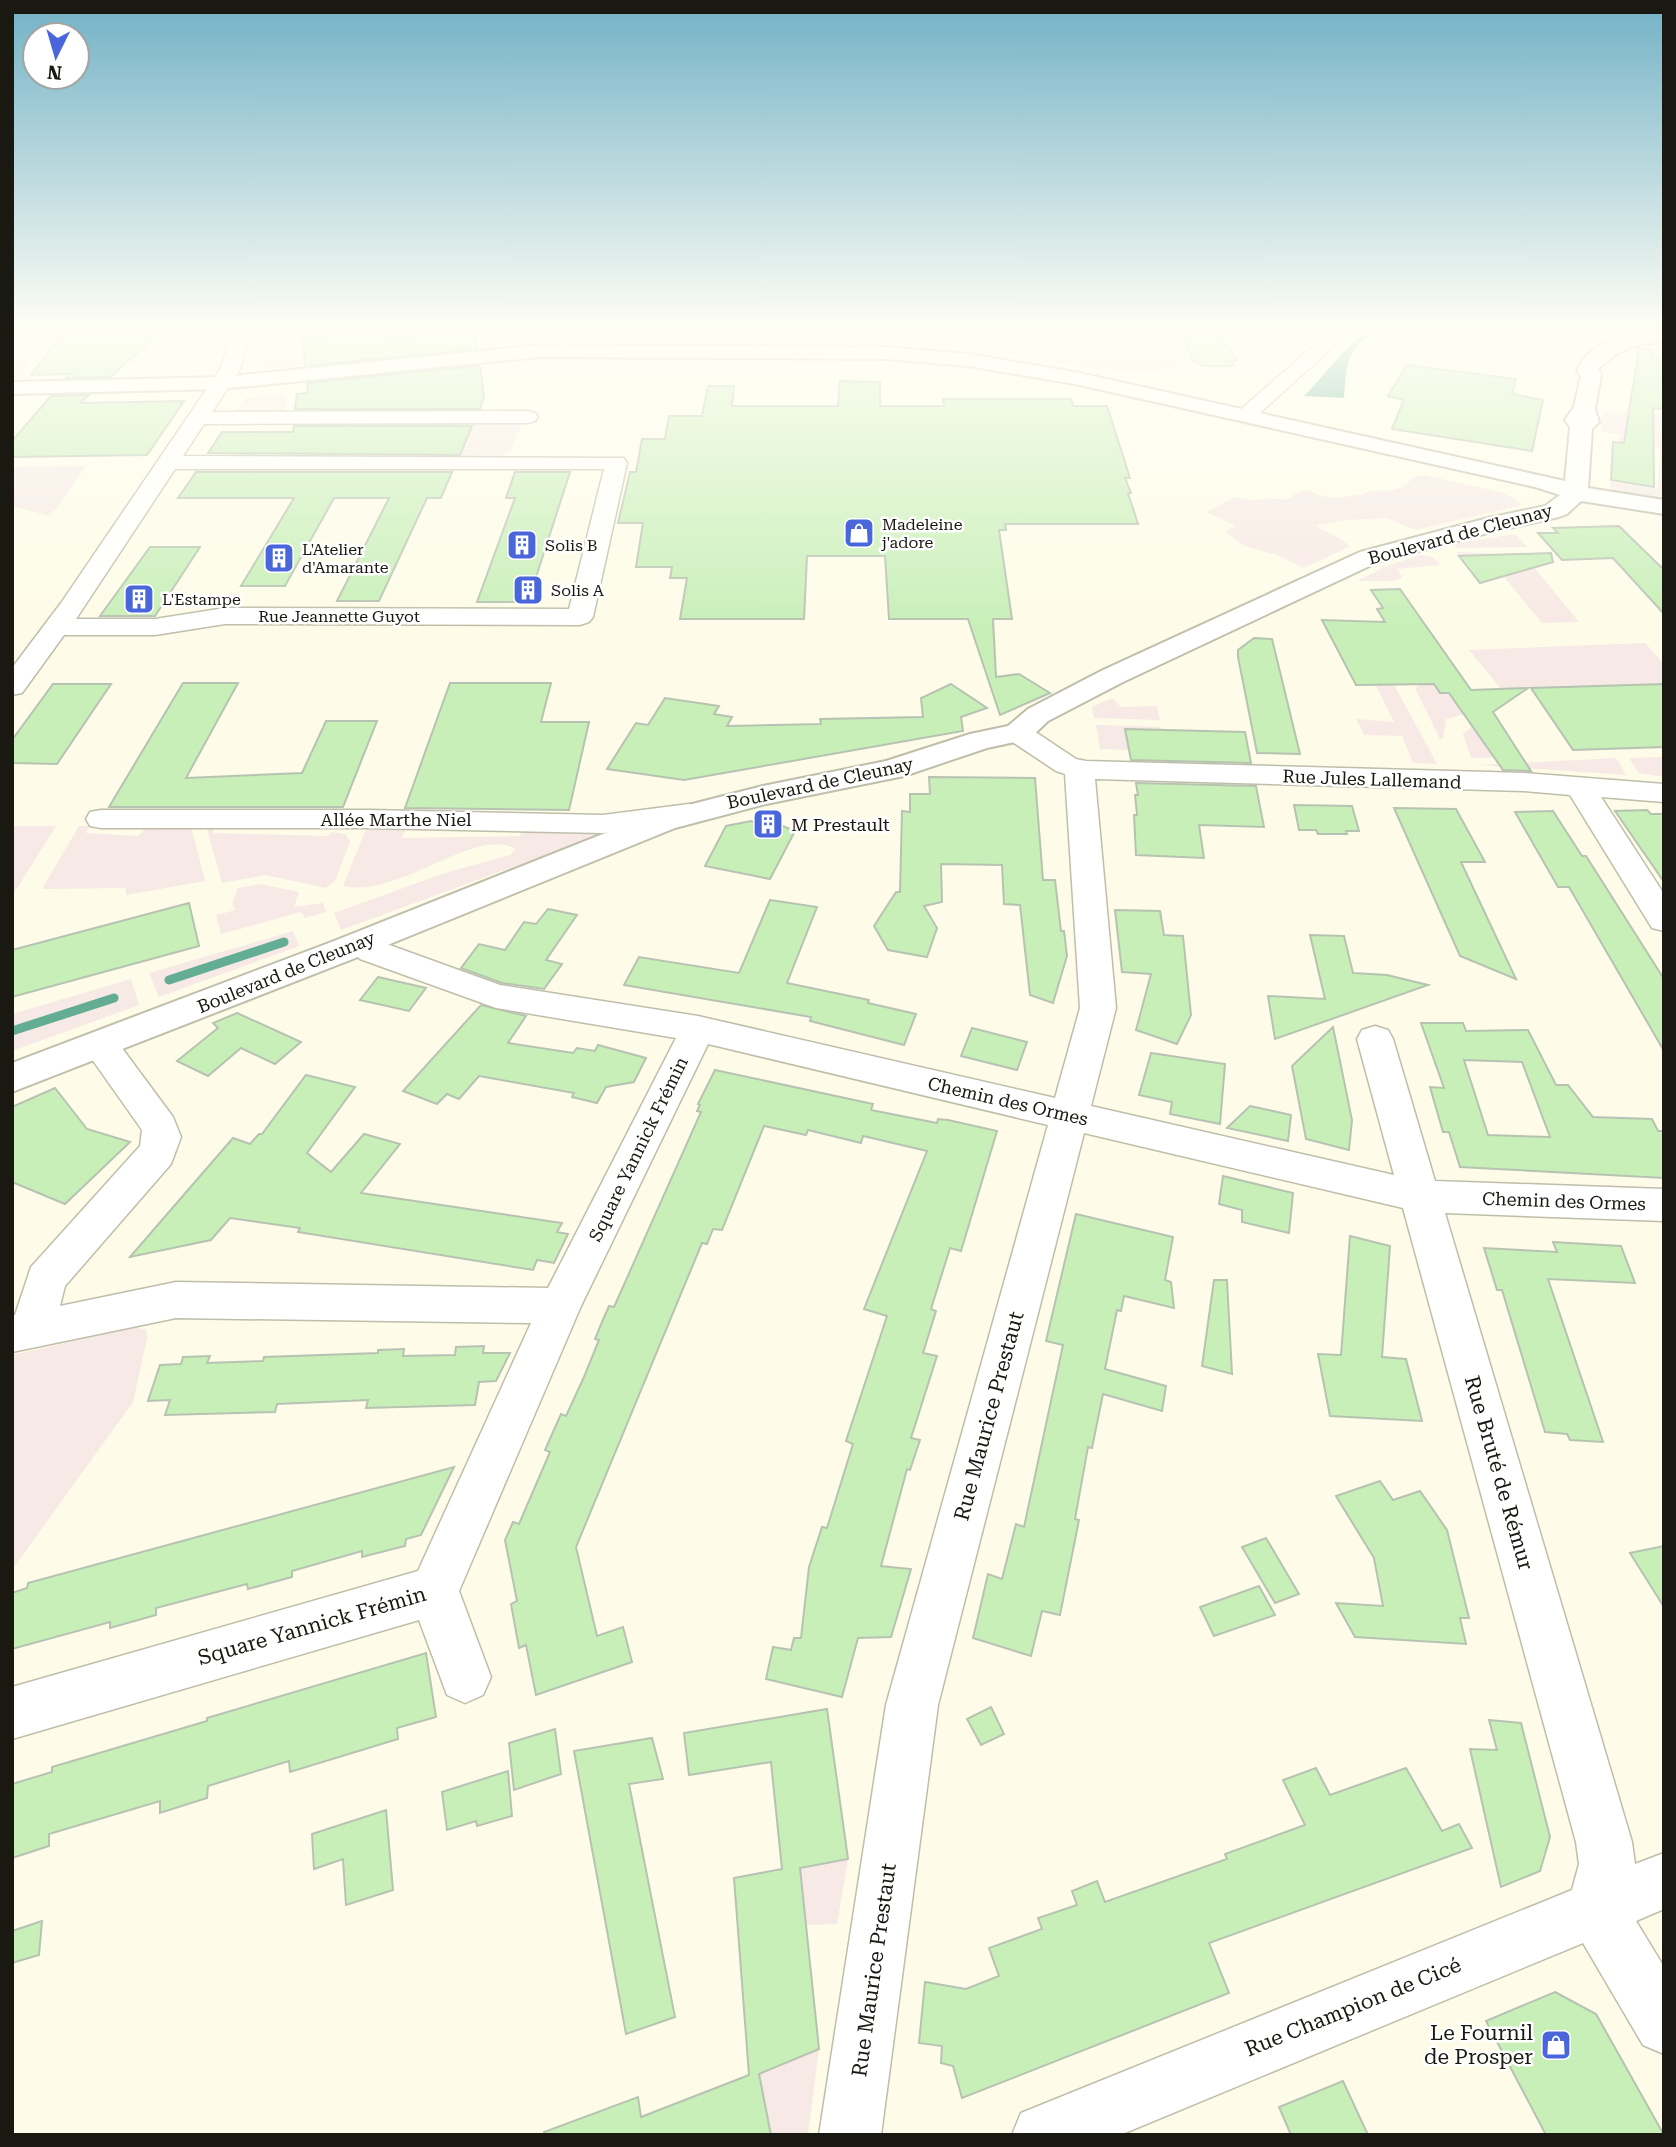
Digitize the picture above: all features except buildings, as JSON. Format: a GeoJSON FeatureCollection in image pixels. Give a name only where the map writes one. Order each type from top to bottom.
{"type":"FeatureCollection","features":[{"type":"Feature","properties":{"kind":"main road"},"geometry":{"type":"LineString","coordinates":[[1269,431],[1536,491],[1576,493],[1664,506]]}},
{"type":"Feature","properties":{"kind":"main road"},"geometry":{"type":"LineString","coordinates":[[1319,431],[1542,481],[1576,493]]}},
{"type":"Feature","properties":{"kind":"main road"},"geometry":{"type":"LineString","coordinates":[[1576,493],[1581,431]]}},
{"type":"Feature","properties":{"kind":"main road","name":"Boulevard de Cleunay"},"geometry":{"type":"LineString","coordinates":[[12,1079],[690,813],[763,794],[893,769],[981,740],[1018,733],[1038,715],[1113,676],[1358,561],[1424,541],[1551,512],[1559,509],[1576,493]]}},
{"type":"Feature","properties":{"kind":"street"},"geometry":{"type":"LineString","coordinates":[[12,687],[57,627],[188,431]]}},
{"type":"Feature","properties":{"kind":"street","name":"Rue Jeannette Guyot"},"geometry":{"type":"LineString","coordinates":[[57,627],[155,626],[225,616],[580,617],[616,463],[168,462]]}},
{"type":"Feature","properties":{"kind":"street"},"geometry":{"type":"LineString","coordinates":[[1018,733],[1046,753],[1079,769]]}},
{"type":"Feature","properties":{"kind":"street","name":"Rue Jules Lallemand"},"geometry":{"type":"LineString","coordinates":[[1079,769],[1582,786],[1664,793]]}},
{"type":"Feature","properties":{"kind":"street","name":"Rue Maurice Prestaut"},"geometry":{"type":"LineString","coordinates":[[850,2135],[912,1705],[1098,1008],[1079,769]]}},
{"type":"Feature","properties":{"kind":"street"},"geometry":{"type":"LineString","coordinates":[[1582,786],[1588,801],[1664,920]]}},
{"type":"Feature","properties":{"kind":"street","name":"Allée Marthe Niel"},"geometry":{"type":"LineString","coordinates":[[101,819],[369,819],[603,824],[690,813]]}},
{"type":"Feature","properties":{"kind":"street","name":"Chemin des Ormes"},"geometry":{"type":"LineString","coordinates":[[363,943],[372,951],[496,996],[698,1030],[1420,1196],[1664,1205]]}},
{"type":"Feature","properties":{"kind":"street","name":"Square Yannick Frémin"},"geometry":{"type":"LineString","coordinates":[[12,1713],[434,1591],[560,1307],[698,1030]]}},
{"type":"Feature","properties":{"kind":"street","name":"Rue Bruté de Rémur"},"geometry":{"type":"LineString","coordinates":[[1375,1039],[1604,1842],[1607,1864],[1596,1909]]}},
{"type":"Feature","properties":{"kind":"street"},"geometry":{"type":"LineString","coordinates":[[23,1332],[46,1279],[158,1153],[162,1137],[160,1127],[100,1045]]}},
{"type":"Feature","properties":{"kind":"street"},"geometry":{"type":"LineString","coordinates":[[23,1332],[176,1300],[560,1307]]}},
{"type":"Feature","properties":{"kind":"street"},"geometry":{"type":"LineString","coordinates":[[434,1591],[465,1677]]}},
{"type":"Feature","properties":{"kind":"street","name":"Rue Champion de Cicé"},"geometry":{"type":"LineString","coordinates":[[1043,2135],[1548,1926],[1664,1881]]}},
{"type":"Feature","properties":{"kind":"street"},"geometry":{"type":"LineString","coordinates":[[1596,1909],[1664,2024]]}},
{"type":"Feature","properties":{"kind":"shaded area"},"geometry":{"type":"Polygon","coordinates":[[[470,431],[518,431],[510,452],[504,453],[502,459],[458,459],[470,431]]]}},
{"type":"Feature","properties":{"kind":"shaded area"},"geometry":{"type":"Polygon","coordinates":[[[1602,431],[1664,431],[1664,506],[1611,498],[1611,482],[1658,489],[1660,447],[1618,441],[1620,435],[1602,431]]]}},
{"type":"Feature","properties":{"kind":"shaded area"},"geometry":{"type":"Polygon","coordinates":[[[86,466],[49,516],[12,506],[12,467],[86,466]]]}},
{"type":"Feature","properties":{"kind":"shaded area"},"geometry":{"type":"Polygon","coordinates":[[[1424,475],[1505,493],[1522,505],[1415,530],[1387,518],[1316,525],[1349,547],[1304,568],[1277,555],[1244,546],[1225,531],[1236,526],[1206,512],[1236,497],[1248,500],[1287,500],[1306,490],[1326,497],[1341,498],[1370,491],[1395,490],[1424,475]]]}},
{"type":"Feature","properties":{"kind":"shaded area"},"geometry":{"type":"Polygon","coordinates":[[[1515,534],[1527,547],[1457,548],[1453,544],[1515,534]]]}},
{"type":"Feature","properties":{"kind":"shaded area"},"geometry":{"type":"Polygon","coordinates":[[[1456,552],[1524,555],[1579,622],[1542,623],[1486,555],[1459,556],[1456,552]]]}},
{"type":"Feature","properties":{"kind":"shaded area"},"geometry":{"type":"Polygon","coordinates":[[[1420,555],[1433,557],[1440,565],[1397,569],[1402,577],[1395,581],[1357,581],[1387,566],[1420,555]]]}},
{"type":"Feature","properties":{"kind":"shaded area"},"geometry":{"type":"Polygon","coordinates":[[[1645,643],[1664,664],[1664,684],[1501,689],[1469,650],[1645,643]]]}},
{"type":"Feature","properties":{"kind":"shaded area"},"geometry":{"type":"Polygon","coordinates":[[[1375,683],[1393,683],[1437,764],[1413,763],[1402,736],[1364,735],[1356,719],[1394,722],[1375,683]]]}},
{"type":"Feature","properties":{"kind":"shaded area"},"geometry":{"type":"Polygon","coordinates":[[[1421,684],[1434,684],[1440,693],[1452,696],[1468,713],[1446,719],[1443,739],[1440,739],[1415,688],[1421,684]]]}},
{"type":"Feature","properties":{"kind":"shaded area"},"geometry":{"type":"Polygon","coordinates":[[[1112,698],[1121,707],[1157,706],[1160,720],[1094,718],[1092,707],[1112,698]]]}},
{"type":"Feature","properties":{"kind":"shaded area"},"geometry":{"type":"Polygon","coordinates":[[[1475,724],[1478,734],[1491,753],[1515,752],[1518,757],[1471,758],[1463,734],[1475,724]]]}},
{"type":"Feature","properties":{"kind":"shaded area"},"geometry":{"type":"Polygon","coordinates":[[[1096,725],[1161,727],[1161,730],[1129,750],[1100,749],[1096,725]]]}},
{"type":"Feature","properties":{"kind":"shaded area"},"geometry":{"type":"Polygon","coordinates":[[[1664,757],[1664,777],[1639,773],[1629,758],[1664,757]]]}},
{"type":"Feature","properties":{"kind":"shaded area"},"geometry":{"type":"Polygon","coordinates":[[[1616,758],[1626,775],[1479,765],[1616,758]]]}},
{"type":"Feature","properties":{"kind":"shaded area"},"geometry":{"type":"Polygon","coordinates":[[[12,826],[56,826],[12,896],[12,826]]]}},
{"type":"Feature","properties":{"kind":"shaded area"},"geometry":{"type":"Polygon","coordinates":[[[79,826],[89,826],[86,833],[138,836],[148,826],[191,826],[205,881],[126,895],[126,888],[42,889],[79,826]]]}},
{"type":"Feature","properties":{"kind":"shaded area"},"geometry":{"type":"Polygon","coordinates":[[[206,826],[215,826],[213,833],[328,836],[331,832],[346,834],[350,842],[335,881],[326,888],[265,875],[222,883],[206,826]]]}},
{"type":"Feature","properties":{"kind":"shaded area"},"geometry":{"type":"Polygon","coordinates":[[[367,827],[406,827],[402,838],[520,836],[523,828],[611,831],[341,930],[334,913],[445,873],[510,855],[516,849],[499,844],[480,846],[388,882],[365,887],[343,886],[367,827]]]}},
{"type":"Feature","properties":{"kind":"shaded area"},"geometry":{"type":"Polygon","coordinates":[[[260,884],[299,892],[294,907],[323,903],[326,912],[305,918],[301,912],[221,934],[216,915],[236,910],[232,904],[238,888],[260,884]]]}},
{"type":"Feature","properties":{"kind":"shaded area"},"geometry":{"type":"Polygon","coordinates":[[[293,931],[299,946],[159,997],[149,973],[293,931]]]}},
{"type":"Feature","properties":{"kind":"shaded area"},"geometry":{"type":"Polygon","coordinates":[[[131,979],[139,1005],[12,1051],[12,1014],[131,979]]]}},
{"type":"Feature","properties":{"kind":"shaded area"},"geometry":{"type":"Polygon","coordinates":[[[136,1327],[146,1330],[147,1338],[133,1402],[12,1570],[12,1355],[136,1327]]]}},
{"type":"Feature","properties":{"kind":"shaded area"},"geometry":{"type":"Polygon","coordinates":[[[848,1859],[837,1924],[806,1925],[800,1868],[848,1859]]]}},
{"type":"Feature","properties":{"kind":"shaded area"},"geometry":{"type":"Polygon","coordinates":[[[819,2049],[808,2134],[771,2135],[759,2074],[819,2049]]]}},
{"type":"Feature","properties":{"kind":"waterway"},"geometry":{"type":"LineString","coordinates":[[169,980],[284,942]]}},
{"type":"Feature","properties":{"kind":"waterway"},"geometry":{"type":"LineString","coordinates":[[12,1031],[114,998]]}},
{"type":"Feature","properties":{"kind":"place","name":"Madeleine j'adore"},"geometry":{"type":"Point","coordinates":[859,533]}},
{"type":"Feature","properties":{"kind":"place","name":"Solis B"},"geometry":{"type":"Point","coordinates":[522,545]}},
{"type":"Feature","properties":{"kind":"place","name":"L'Atelier d'Amarante"},"geometry":{"type":"Point","coordinates":[279,558]}},
{"type":"Feature","properties":{"kind":"place","name":"Solis A"},"geometry":{"type":"Point","coordinates":[528,590]}},
{"type":"Feature","properties":{"kind":"place","name":"L'Estampe"},"geometry":{"type":"Point","coordinates":[139,599]}},
{"type":"Feature","properties":{"kind":"place","name":"M Prestault"},"geometry":{"type":"Point","coordinates":[768,824]}},
{"type":"Feature","properties":{"kind":"place","name":"Le Fournil de Prosper"},"geometry":{"type":"Point","coordinates":[1556,2045]}}]}
